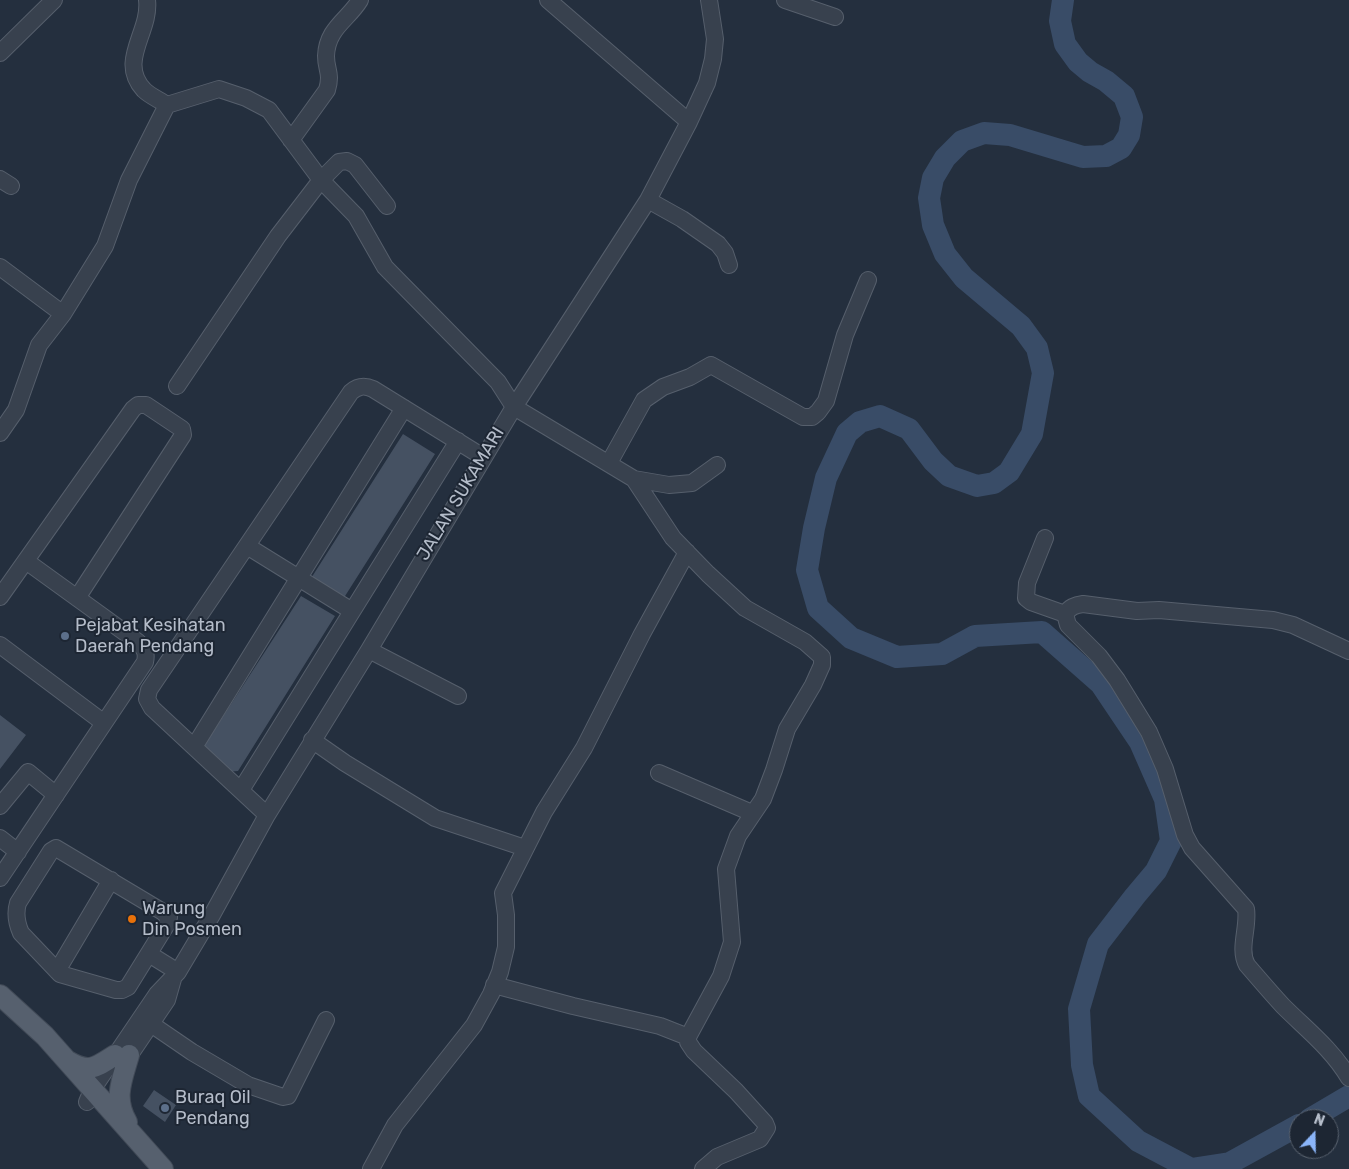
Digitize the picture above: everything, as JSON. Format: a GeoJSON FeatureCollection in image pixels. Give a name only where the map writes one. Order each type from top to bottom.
{"type":"FeatureCollection","features":[{"type":"Feature","properties":{"kind":"main road"},"geometry":{"type":"LineString","coordinates":[[4,999],[45,1036],[64,1058],[93,1100],[146,1169]]}},
{"type":"Feature","properties":{"kind":"main road"},"geometry":{"type":"LineString","coordinates":[[4,999],[24,1031],[93,1100],[137,1140],[162,1169]]}},
{"type":"Feature","properties":{"kind":"main road"},"geometry":{"type":"LineString","coordinates":[[64,1058],[85,1069],[122,1055],[118,1102],[123,1116],[137,1140]]}},
{"type":"Feature","properties":{"kind":"street"},"geometry":{"type":"LineString","coordinates":[[0,53],[54,0]]}},
{"type":"Feature","properties":{"kind":"street"},"geometry":{"type":"LineString","coordinates":[[146,0],[144,27],[134,53],[134,75],[145,90],[167,105]]}},
{"type":"Feature","properties":{"kind":"street"},"geometry":{"type":"LineString","coordinates":[[291,140],[327,90],[329,70],[326,56],[329,42],[335,28],[360,0]]}},
{"type":"Feature","properties":{"kind":"street"},"geometry":{"type":"LineString","coordinates":[[548,0],[689,122]]}},
{"type":"Feature","properties":{"kind":"street","name":"JALAN SUKAMARI"},"geometry":{"type":"LineString","coordinates":[[122,1055],[151,1024],[167,1000],[175,976],[312,740],[369,650],[514,407],[648,200],[707,83],[713,59],[715,39],[709,0]]}},
{"type":"Feature","properties":{"kind":"street"},"geometry":{"type":"LineString","coordinates":[[785,0],[835,17]]}},
{"type":"Feature","properties":{"kind":"street"},"geometry":{"type":"LineString","coordinates":[[0,433],[16,410],[39,345],[63,314],[105,246],[129,180],[167,105],[220,89],[246,98],[268,110],[321,180],[356,216],[385,267],[498,382],[514,407],[634,479],[669,486],[692,483],[717,465]]}},
{"type":"Feature","properties":{"kind":"street"},"geometry":{"type":"LineString","coordinates":[[176,386],[278,236],[321,180],[339,162],[347,161],[355,165],[387,206]]}},
{"type":"Feature","properties":{"kind":"street"},"geometry":{"type":"LineString","coordinates":[[648,200],[682,219],[718,244],[725,254],[729,265]]}},
{"type":"Feature","properties":{"kind":"street"},"geometry":{"type":"LineString","coordinates":[[0,267],[63,314]]}},
{"type":"Feature","properties":{"kind":"street"},"geometry":{"type":"LineString","coordinates":[[608,463],[644,400],[663,387],[690,377],[711,365],[803,417],[812,417],[826,401],[845,335],[868,280]]}},
{"type":"Feature","properties":{"kind":"street"},"geometry":{"type":"LineString","coordinates":[[268,814],[152,708],[147,699],[155,682],[351,392],[360,386],[366,386],[484,457]]}},
{"type":"Feature","properties":{"kind":"street"},"geometry":{"type":"LineString","coordinates":[[0,597],[133,409],[138,405],[146,405],[182,429],[183,435],[77,598]]}},
{"type":"Feature","properties":{"kind":"street"},"geometry":{"type":"LineString","coordinates":[[194,747],[404,408]]}},
{"type":"Feature","properties":{"kind":"street"},"geometry":{"type":"LineString","coordinates":[[241,790],[458,441]]}},
{"type":"Feature","properties":{"kind":"street"},"geometry":{"type":"LineString","coordinates":[[634,479],[673,538],[745,608],[805,642],[822,657],[822,665],[813,685],[786,729],[763,799],[738,836],[726,869],[732,942],[720,976],[688,1037],[688,1042],[694,1051],[736,1091],[765,1123],[767,1128],[760,1139],[717,1157],[703,1169]]}},
{"type":"Feature","properties":{"kind":"street"},"geometry":{"type":"LineString","coordinates":[[1045,538],[1026,583],[1026,598],[1031,602],[1065,614]]}},
{"type":"Feature","properties":{"kind":"street"},"geometry":{"type":"LineString","coordinates":[[247,546],[352,611]]}},
{"type":"Feature","properties":{"kind":"street"},"geometry":{"type":"LineString","coordinates":[[370,1169],[395,1125],[474,1025],[494,986],[500,972],[506,947],[506,915],[503,893],[544,812],[584,748],[686,552]]}},
{"type":"Feature","properties":{"kind":"street"},"geometry":{"type":"LineString","coordinates":[[0,878],[145,662],[146,655],[144,648],[138,642],[26,560]]}},
{"type":"Feature","properties":{"kind":"street"},"geometry":{"type":"LineString","coordinates":[[1346,1073],[1322,1042],[1283,1005],[1247,965],[1244,957],[1247,922],[1246,909],[1192,848],[1185,835],[1165,769],[1149,732],[1117,680],[1099,656],[1068,625],[1065,614],[1074,605],[1083,604],[1138,611],[1159,610],[1273,620],[1293,625],[1349,650]]}},
{"type":"Feature","properties":{"kind":"street"},"geometry":{"type":"LineString","coordinates":[[0,645],[104,723]]}},
{"type":"Feature","properties":{"kind":"street"},"geometry":{"type":"LineString","coordinates":[[369,650],[458,696]]}},
{"type":"Feature","properties":{"kind":"street"},"geometry":{"type":"LineString","coordinates":[[312,740],[345,763],[435,818],[525,848]]}},
{"type":"Feature","properties":{"kind":"street"},"geometry":{"type":"LineString","coordinates":[[0,806],[28,772],[56,794]]}},
{"type":"Feature","properties":{"kind":"street"},"geometry":{"type":"LineString","coordinates":[[659,773],[752,813]]}},
{"type":"Feature","properties":{"kind":"street"},"geometry":{"type":"LineString","coordinates":[[0,838],[18,852]]}},
{"type":"Feature","properties":{"kind":"street"},"geometry":{"type":"LineString","coordinates":[[56,848],[169,917],[167,924],[149,954],[128,987],[122,990],[65,976],[57,971],[21,933],[18,927],[16,909],[51,851],[56,848]]}},
{"type":"Feature","properties":{"kind":"street"},"geometry":{"type":"LineString","coordinates":[[57,971],[111,880]]}},
{"type":"Feature","properties":{"kind":"street"},"geometry":{"type":"LineString","coordinates":[[149,954],[175,976]]}},
{"type":"Feature","properties":{"kind":"street","name":"JALAN SUKAMARI"},"geometry":{"type":"LineString","coordinates":[[93,1100],[122,1055],[156,994],[175,976]]}},
{"type":"Feature","properties":{"kind":"street"},"geometry":{"type":"LineString","coordinates":[[494,986],[660,1026],[688,1037]]}},
{"type":"Feature","properties":{"kind":"street"},"geometry":{"type":"LineString","coordinates":[[151,1024],[192,1052],[248,1085],[283,1097],[288,1096],[326,1020]]}},
{"type":"Feature","properties":{"kind":"building"},"geometry":{"type":"Polygon","coordinates":[[[403,434],[435,454],[340,604],[308,583],[403,434]]]}},
{"type":"Feature","properties":{"kind":"building"},"geometry":{"type":"Polygon","coordinates":[[[301,596],[335,616],[238,771],[226,772],[202,749],[301,596]]]}},
{"type":"Feature","properties":{"kind":"building"},"geometry":{"type":"Polygon","coordinates":[[[0,715],[26,735],[0,769],[0,715]]]}},
{"type":"Feature","properties":{"kind":"building"},"geometry":{"type":"Polygon","coordinates":[[[154,1090],[176,1105],[165,1122],[143,1106],[154,1090]]]}},
{"type":"Feature","properties":{"kind":"waterway"},"geometry":{"type":"LineString","coordinates":[[1063,0],[1060,21],[1065,44],[1078,62],[1124,96],[1132,117],[1129,135],[1121,148],[1106,156],[1083,157],[1010,135],[984,133],[962,141],[945,158],[933,178],[929,198],[933,225],[945,254],[964,278],[1021,326],[1037,348],[1043,373],[1032,434],[1009,472],[994,483],[977,486],[949,476],[933,461],[909,429],[880,416],[860,422],[847,433],[826,478],[814,528],[807,570],[818,608],[851,638],[897,657],[942,654],[975,636],[1042,632],[1101,684],[1140,742],[1165,799],[1171,841],[1156,871],[1098,944],[1079,1009],[1082,1065],[1089,1096],[1138,1141],[1191,1169],[1230,1163],[1289,1131]]}},
{"type":"Feature","properties":{"kind":"waterway"},"geometry":{"type":"LineString","coordinates":[[1327,1109],[1349,1096]]}},
{"type":"Feature","properties":{"kind":"place","name":"Pejabat Kesihatan Daerah Pendang"},"geometry":{"type":"Point","coordinates":[65,636]}},
{"type":"Feature","properties":{"kind":"place","name":"Warung Din Posmen"},"geometry":{"type":"Point","coordinates":[132,919]}},
{"type":"Feature","properties":{"kind":"place","name":"Buraq Oil Pendang"},"geometry":{"type":"Point","coordinates":[165,1108]}}]}
